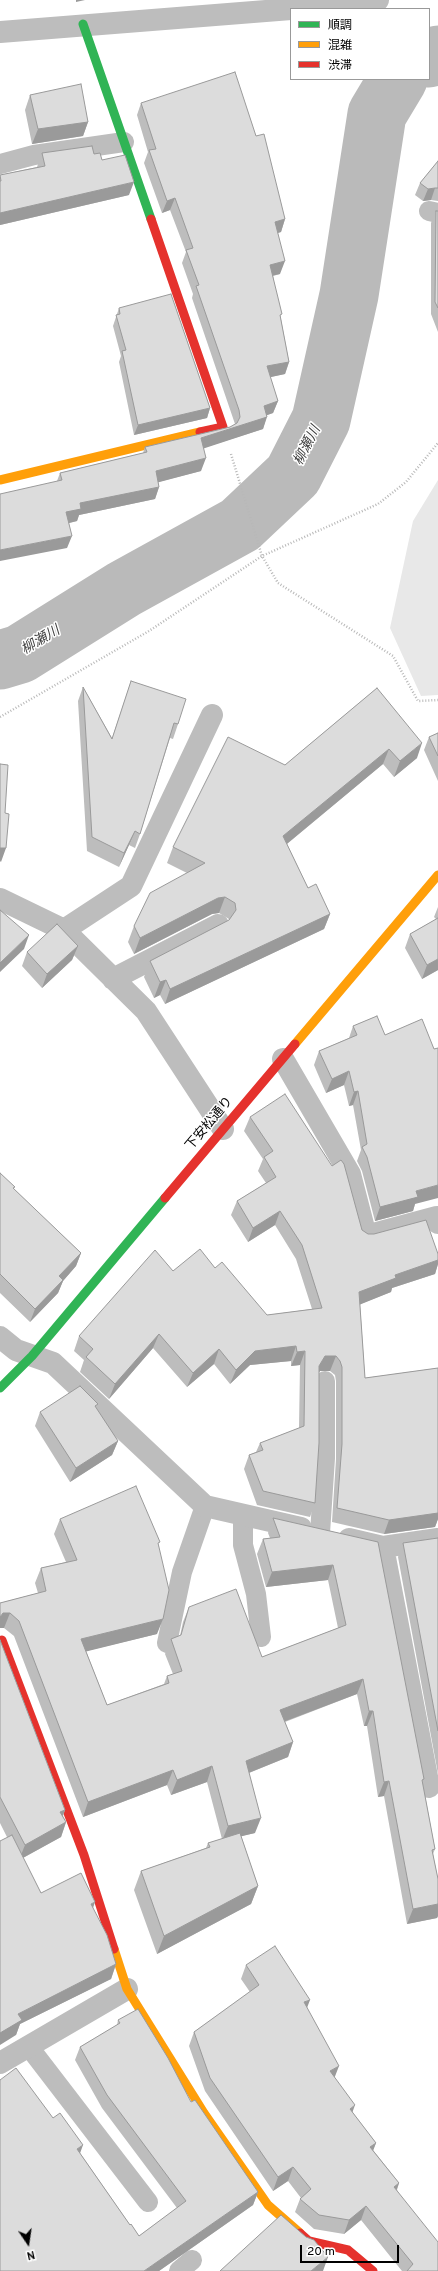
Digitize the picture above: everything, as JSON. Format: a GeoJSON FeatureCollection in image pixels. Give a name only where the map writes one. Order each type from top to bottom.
{"type":"FeatureCollection","features":[{"type":"Feature","properties":{"kind":"street"},"geometry":{"type":"LineString","coordinates":[[303,8],[365,1]]}},
{"type":"Feature","properties":{"kind":"street"},"geometry":{"type":"LineString","coordinates":[[0,32],[83,24],[189,8],[290,9]]}},
{"type":"Feature","properties":{"kind":"street"},"geometry":{"type":"LineString","coordinates":[[0,480],[223,427],[83,24]]}},
{"type":"Feature","properties":{"kind":"street"},"geometry":{"type":"LineString","coordinates":[[64,930],[131,886],[212,715]]}},
{"type":"Feature","properties":{"kind":"street","name":"下安松通り"},"geometry":{"type":"LineString","coordinates":[[0,1388],[32,1356],[438,875]]}},
{"type":"Feature","properties":{"kind":"street"},"geometry":{"type":"LineString","coordinates":[[0,899],[64,930],[146,1011],[223,1129]]}},
{"type":"Feature","properties":{"kind":"street"},"geometry":{"type":"LineString","coordinates":[[113,979],[218,925]]}},
{"type":"Feature","properties":{"kind":"street"},"geometry":{"type":"LineString","coordinates":[[283,1059],[350,1174],[366,1236],[437,1218],[438,1223]]}},
{"type":"Feature","properties":{"kind":"street"},"geometry":{"type":"LineString","coordinates":[[0,1338],[16,1350],[53,1363],[205,1506],[384,1547],[438,1539]]}},
{"type":"Feature","properties":{"kind":"street"},"geometry":{"type":"LineString","coordinates":[[384,1547],[429,1787]]}},
{"type":"Feature","properties":{"kind":"street"},"geometry":{"type":"LineString","coordinates":[[1,1638],[84,1855],[127,1989],[204,2113],[268,2205],[310,2242],[348,2250],[373,2271]]}},
{"type":"Feature","properties":{"kind":"street"},"geometry":{"type":"LineString","coordinates":[[0,2064],[127,1989]]}},
{"type":"Feature","properties":{"kind":"lane"},"geometry":{"type":"LineString","coordinates":[[0,164],[34,155],[124,142]]}},
{"type":"Feature","properties":{"kind":"lane"},"geometry":{"type":"LineString","coordinates":[[320,1533],[325,1458],[325,1380]]}},
{"type":"Feature","properties":{"kind":"lane"},"geometry":{"type":"LineString","coordinates":[[167,1643],[182,1572],[205,1506]]}},
{"type":"Feature","properties":{"kind":"lane"},"geometry":{"type":"LineString","coordinates":[[243,1515],[243,1545],[256,1594],[261,1638]]}},
{"type":"Feature","properties":{"kind":"lane"},"geometry":{"type":"LineString","coordinates":[[29,2047],[148,2202]]}},
{"type":"Feature","properties":{"kind":"path"},"geometry":{"type":"LineString","coordinates":[[223,427],[262,556],[278,583],[393,656],[418,701],[438,700]]}},
{"type":"Feature","properties":{"kind":"path"},"geometry":{"type":"LineString","coordinates":[[0,716],[149,631],[262,556],[378,504],[406,482],[438,443]]}},
{"type":"Feature","properties":{"kind":"shaded area"},"geometry":{"type":"Polygon","coordinates":[[[438,480],[438,695],[421,696],[390,628],[413,521],[438,480]]]}},
{"type":"Feature","properties":{"kind":"building"},"geometry":{"type":"Polygon","coordinates":[[[235,72],[256,136],[264,134],[285,219],[275,222],[285,261],[270,265],[282,314],[280,315],[289,362],[267,366],[278,401],[264,406],[267,417],[201,438],[206,458],[156,471],[159,487],[80,503],[81,509],[66,512],[72,536],[0,550],[0,494],[62,480],[60,473],[147,452],[145,447],[230,427],[237,423],[240,417],[239,410],[196,286],[199,285],[186,250],[193,248],[175,198],[167,201],[149,150],[156,149],[141,103],[235,72]]]}},
{"type":"Feature","properties":{"kind":"building"},"geometry":{"type":"Polygon","coordinates":[[[81,84],[88,122],[38,129],[30,95],[81,84]]]}},
{"type":"Feature","properties":{"kind":"building"},"geometry":{"type":"Polygon","coordinates":[[[92,146],[94,154],[100,153],[102,160],[125,155],[134,182],[0,213],[0,175],[45,166],[42,153],[92,146]]]}},
{"type":"Feature","properties":{"kind":"building"},"geometry":{"type":"Polygon","coordinates":[[[438,161],[438,188],[428,189],[420,183],[438,161]]]}},
{"type":"Feature","properties":{"kind":"building"},"geometry":{"type":"Polygon","coordinates":[[[436,211],[438,211],[438,308],[435,302],[436,211]]]}},
{"type":"Feature","properties":{"kind":"building"},"geometry":{"type":"Polygon","coordinates":[[[171,294],[210,408],[138,425],[122,351],[126,350],[116,315],[120,314],[119,308],[171,294]]]}},
{"type":"Feature","properties":{"kind":"building"},"geometry":{"type":"Polygon","coordinates":[[[131,681],[186,699],[178,724],[174,723],[140,834],[135,831],[124,853],[92,837],[83,687],[112,739],[131,681]]]}},
{"type":"Feature","properties":{"kind":"building"},"geometry":{"type":"Polygon","coordinates":[[[377,688],[422,743],[400,761],[389,749],[283,836],[308,888],[316,884],[330,914],[170,989],[166,980],[160,982],[150,961],[229,920],[236,910],[235,903],[225,897],[218,898],[140,938],[134,926],[150,893],[205,863],[173,847],[228,737],[285,765],[377,688]]]}},
{"type":"Feature","properties":{"kind":"building"},"geometry":{"type":"Polygon","coordinates":[[[438,733],[438,756],[429,737],[438,733]]]}},
{"type":"Feature","properties":{"kind":"building"},"geometry":{"type":"Polygon","coordinates":[[[0,764],[8,765],[5,813],[9,814],[6,848],[0,848],[0,764]]]}},
{"type":"Feature","properties":{"kind":"building"},"geometry":{"type":"Polygon","coordinates":[[[0,910],[29,935],[0,963],[0,910]]]}},
{"type":"Feature","properties":{"kind":"building"},"geometry":{"type":"Polygon","coordinates":[[[438,918],[438,959],[427,965],[410,934],[438,918]]]}},
{"type":"Feature","properties":{"kind":"building"},"geometry":{"type":"Polygon","coordinates":[[[57,924],[78,946],[47,974],[27,952],[57,924]]]}},
{"type":"Feature","properties":{"kind":"building"},"geometry":{"type":"Polygon","coordinates":[[[377,1016],[385,1035],[422,1019],[434,1049],[438,1048],[438,1185],[416,1191],[418,1197],[380,1207],[367,1157],[362,1147],[367,1144],[358,1091],[354,1092],[349,1071],[332,1079],[319,1051],[357,1035],[353,1026],[377,1016]]]}},
{"type":"Feature","properties":{"kind":"building"},"geometry":{"type":"Polygon","coordinates":[[[285,1094],[332,1166],[341,1160],[344,1164],[362,1230],[368,1234],[374,1234],[426,1220],[438,1254],[438,1260],[395,1275],[396,1278],[359,1292],[365,1378],[438,1368],[438,1513],[389,1520],[337,1508],[342,1444],[342,1367],[336,1356],[325,1356],[319,1366],[319,1443],[315,1503],[263,1491],[249,1455],[263,1450],[260,1443],[304,1426],[305,1351],[297,1352],[296,1346],[255,1351],[236,1370],[219,1349],[193,1373],[159,1334],[115,1384],[86,1357],[93,1349],[79,1336],[155,1250],[173,1271],[200,1249],[215,1268],[222,1262],[267,1315],[322,1308],[302,1245],[280,1211],[253,1228],[237,1201],[276,1177],[264,1157],[273,1151],[250,1117],[285,1094]]]}},
{"type":"Feature","properties":{"kind":"building"},"geometry":{"type":"Polygon","coordinates":[[[0,1173],[15,1187],[13,1188],[81,1253],[59,1276],[63,1280],[35,1309],[0,1274],[0,1173]]]}},
{"type":"Feature","properties":{"kind":"building"},"geometry":{"type":"Polygon","coordinates":[[[80,1386],[98,1404],[95,1406],[118,1441],[76,1468],[40,1412],[80,1386]]]}},
{"type":"Feature","properties":{"kind":"building"},"geometry":{"type":"Polygon","coordinates":[[[136,1486],[160,1542],[158,1543],[169,1590],[163,1619],[81,1639],[107,1705],[169,1683],[167,1676],[182,1671],[171,1639],[181,1635],[189,1607],[236,1589],[262,1657],[346,1625],[333,1565],[272,1572],[263,1539],[280,1537],[273,1518],[378,1542],[424,1779],[422,1780],[435,1849],[432,1850],[438,1879],[438,1904],[413,1909],[389,1781],[384,1782],[373,1711],[369,1711],[363,1679],[280,1710],[293,1742],[246,1761],[261,1818],[228,1826],[212,1766],[177,1780],[173,1770],[88,1802],[19,1621],[10,1613],[3,1613],[0,1617],[0,1603],[46,1591],[41,1568],[77,1560],[60,1519],[136,1486]]]}},
{"type":"Feature","properties":{"kind":"building"},"geometry":{"type":"Polygon","coordinates":[[[438,1538],[438,1731],[403,1543],[438,1538]]]}},
{"type":"Feature","properties":{"kind":"building"},"geometry":{"type":"Polygon","coordinates":[[[0,1640],[65,1810],[60,1812],[66,1822],[25,1845],[0,1797],[0,1640]]]}},
{"type":"Feature","properties":{"kind":"building"},"geometry":{"type":"Polygon","coordinates":[[[240,1833],[258,1886],[164,1936],[141,1871],[210,1847],[208,1843],[240,1833]]]}},
{"type":"Feature","properties":{"kind":"building"},"geometry":{"type":"Polygon","coordinates":[[[12,1835],[41,1893],[81,1873],[95,1902],[91,1904],[107,1935],[116,1964],[18,2014],[22,2020],[0,2033],[0,1841],[12,1835]]]}},
{"type":"Feature","properties":{"kind":"building"},"geometry":{"type":"Polygon","coordinates":[[[275,1946],[310,2000],[304,2002],[339,2066],[330,2071],[355,2105],[350,2109],[376,2143],[370,2147],[399,2183],[394,2187],[438,2242],[438,2271],[407,2271],[413,2264],[366,2206],[349,2220],[319,2215],[300,2199],[311,2189],[293,2167],[278,2177],[210,2078],[194,2032],[259,1985],[246,1965],[275,1946]]]}},
{"type":"Feature","properties":{"kind":"building"},"geometry":{"type":"Polygon","coordinates":[[[138,2009],[168,2058],[191,2102],[195,2100],[258,2192],[144,2271],[0,2271],[0,2080],[16,2068],[53,2118],[60,2113],[83,2145],[77,2149],[139,2236],[186,2201],[107,2095],[80,2047],[120,2023],[118,2020],[138,2009]]]}},
{"type":"Feature","properties":{"kind":"building"},"geometry":{"type":"Polygon","coordinates":[[[281,2215],[306,2237],[314,2240],[328,2257],[311,2271],[220,2271],[281,2215]]]}},
{"type":"Feature","properties":{"kind":"waterway","name":"柳瀬川"},"geometry":{"type":"LineString","coordinates":[[430,58],[438,55]]}},
{"type":"Feature","properties":{"kind":"waterway","name":"柳瀬川"},"geometry":{"type":"LineString","coordinates":[[0,660],[20,654],[124,589],[240,525],[293,475],[321,420],[349,295],[377,114],[397,80]]}},
{"type":"Feature","properties":{"kind":"traffic: fast"},"geometry":{"type":"LineString","coordinates":[[83,24],[151,219]]}},
{"type":"Feature","properties":{"kind":"traffic: fast"},"geometry":{"type":"LineString","coordinates":[[0,1388],[32,1356],[165,1198]]}},
{"type":"Feature","properties":{"kind":"traffic: slow"},"geometry":{"type":"LineString","coordinates":[[0,480],[200,432]]}},
{"type":"Feature","properties":{"kind":"traffic: slow"},"geometry":{"type":"LineString","coordinates":[[295,1044],[438,875]]}},
{"type":"Feature","properties":{"kind":"traffic: slow"},"geometry":{"type":"LineString","coordinates":[[114,1949],[127,1989],[204,2113],[268,2205],[300,2233]]}},
{"type":"Feature","properties":{"kind":"traffic: jam"},"geometry":{"type":"LineString","coordinates":[[151,219],[223,427],[200,432]]}},
{"type":"Feature","properties":{"kind":"traffic: jam"},"geometry":{"type":"LineString","coordinates":[[165,1198],[295,1044]]}},
{"type":"Feature","properties":{"kind":"traffic: jam"},"geometry":{"type":"LineString","coordinates":[[2,1640],[84,1855],[114,1949]]}},
{"type":"Feature","properties":{"kind":"traffic: jam"},"geometry":{"type":"LineString","coordinates":[[300,2233],[309,2241],[348,2250],[373,2271]]}}]}
